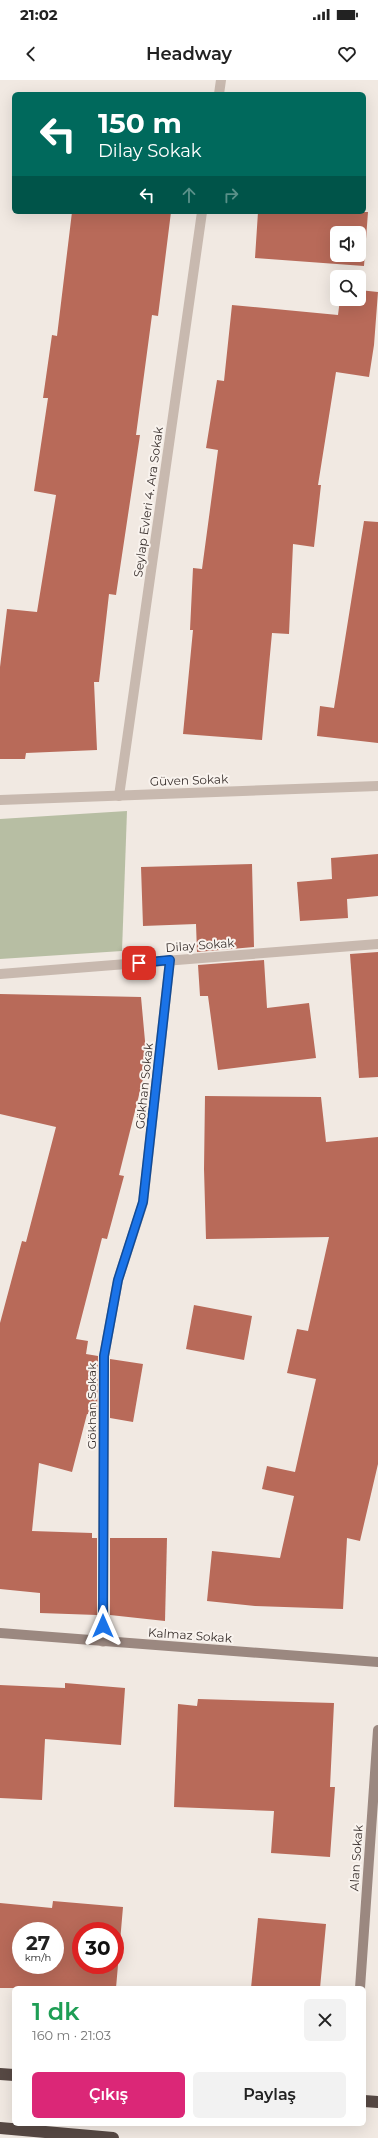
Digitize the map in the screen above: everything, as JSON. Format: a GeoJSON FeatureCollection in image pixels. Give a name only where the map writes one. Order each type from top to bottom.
{"type":"FeatureCollection","features":[{"type":"Feature","properties":{"kind":"highway"},"geometry":{"type":"LineString","coordinates":[[0,2074],[12,2075]]}},
{"type":"Feature","properties":{"kind":"highway"},"geometry":{"type":"LineString","coordinates":[[366,2101],[378,2102]]}},
{"type":"Feature","properties":{"kind":"highway"},"geometry":{"type":"LineString","coordinates":[[0,2128],[113,2138]]}},
{"type":"Feature","properties":{"kind":"street"},"geometry":{"type":"LineString","coordinates":[[219,92],[221,80]]}},
{"type":"Feature","properties":{"kind":"street","name":"Seylap Evleri 4. Ara Sokak"},"geometry":{"type":"LineString","coordinates":[[119,796],[202,214]]}},
{"type":"Feature","properties":{"kind":"street","name":"Güven Sokak"},"geometry":{"type":"LineString","coordinates":[[0,800],[378,786]]}},
{"type":"Feature","properties":{"kind":"street","name":"Dilay Sokak"},"geometry":{"type":"LineString","coordinates":[[0,974],[378,944]]}},
{"type":"Feature","properties":{"kind":"street","name":"Gökhan Sokak"},"geometry":{"type":"LineString","coordinates":[[103,1642],[104,1356],[118,1280],[143,1202],[170,960]]}},
{"type":"Feature","properties":{"kind":"street","name":"Kalmaz Sokak"},"geometry":{"type":"LineString","coordinates":[[0,1634],[378,1662]]}},
{"type":"Feature","properties":{"kind":"street","name":"Alan Sokak"},"geometry":{"type":"LineString","coordinates":[[360,1986],[378,1730]]}},
{"type":"Feature","properties":{"kind":"green space"},"geometry":{"type":"Polygon","coordinates":[[[127,811],[122,951],[0,959],[0,819],[127,811]]]}},
{"type":"Feature","properties":{"kind":"building"},"geometry":{"type":"Polygon","coordinates":[[[366,212],[368,212],[366,239],[366,226],[330,226],[330,262],[364,262],[364,266],[255,258],[258,214],[366,214],[366,212]]]}},
{"type":"Feature","properties":{"kind":"building"},"geometry":{"type":"Polygon","coordinates":[[[72,214],[171,214],[158,316],[152,315],[136,435],[140,435],[116,595],[109,594],[99,682],[94,682],[97,750],[26,753],[25,759],[0,759],[0,667],[7,609],[37,612],[56,495],[34,491],[48,398],[43,398],[52,335],[57,336],[72,214]]]}},
{"type":"Feature","properties":{"kind":"building"},"geometry":{"type":"Polygon","coordinates":[[[366,291],[378,292],[374,345],[369,377],[336,372],[318,485],[321,485],[314,547],[293,544],[289,634],[272,633],[262,740],[183,734],[193,630],[190,630],[193,568],[202,569],[218,450],[206,448],[217,380],[224,381],[232,305],[338,315],[339,306],[366,306],[366,291]]]}},
{"type":"Feature","properties":{"kind":"building"},"geometry":{"type":"Polygon","coordinates":[[[364,521],[378,522],[378,743],[317,736],[320,706],[334,708],[364,521]]]}},
{"type":"Feature","properties":{"kind":"building"},"geometry":{"type":"Polygon","coordinates":[[[378,854],[378,896],[347,899],[348,918],[300,921],[297,882],[332,879],[331,858],[378,854]]]}},
{"type":"Feature","properties":{"kind":"building"},"geometry":{"type":"Polygon","coordinates":[[[252,864],[254,947],[197,952],[196,924],[143,926],[141,867],[252,864]]]}},
{"type":"Feature","properties":{"kind":"building"},"geometry":{"type":"Polygon","coordinates":[[[378,952],[378,1077],[359,1078],[350,954],[378,952]]]}},
{"type":"Feature","properties":{"kind":"building"},"geometry":{"type":"Polygon","coordinates":[[[264,960],[267,1008],[309,1003],[316,1058],[218,1070],[208,996],[200,996],[198,965],[264,960]]]}},
{"type":"Feature","properties":{"kind":"building"},"geometry":{"type":"Polygon","coordinates":[[[0,994],[141,997],[147,1063],[119,1175],[124,1176],[107,1239],[102,1238],[76,1339],[88,1341],[86,1354],[98,1356],[97,1416],[87,1414],[72,1472],[39,1463],[32,1531],[92,1533],[92,1538],[97,1538],[97,1615],[40,1613],[40,1593],[0,1589],[0,1323],[22,1241],[26,1242],[56,1127],[0,1114],[0,994]]]}},
{"type":"Feature","properties":{"kind":"building"},"geometry":{"type":"Polygon","coordinates":[[[205,1096],[321,1097],[326,1142],[378,1137],[378,1464],[360,1541],[347,1538],[343,1609],[255,1606],[207,1601],[212,1551],[280,1558],[294,1496],[262,1489],[267,1466],[295,1472],[316,1379],[287,1373],[297,1329],[308,1331],[329,1237],[206,1239],[204,1169],[205,1096]]]}},
{"type":"Feature","properties":{"kind":"building"},"geometry":{"type":"Polygon","coordinates":[[[194,1305],[252,1316],[244,1360],[186,1349],[194,1305]]]}},
{"type":"Feature","properties":{"kind":"building"},"geometry":{"type":"Polygon","coordinates":[[[110,1359],[143,1364],[133,1422],[110,1418],[110,1359]]]}},
{"type":"Feature","properties":{"kind":"building"},"geometry":{"type":"Polygon","coordinates":[[[110,1538],[167,1538],[165,1621],[110,1615],[110,1538]]]}},
{"type":"Feature","properties":{"kind":"building"},"geometry":{"type":"Polygon","coordinates":[[[65,1683],[125,1688],[121,1745],[45,1739],[42,1800],[0,1798],[0,1685],[65,1688],[65,1683]]]}},
{"type":"Feature","properties":{"kind":"building"},"geometry":{"type":"Polygon","coordinates":[[[198,1699],[334,1703],[330,1787],[335,1787],[330,1857],[271,1853],[274,1811],[174,1807],[178,1704],[197,1706],[198,1699]]]}},
{"type":"Feature","properties":{"kind":"building"},"geometry":{"type":"Polygon","coordinates":[[[53,1901],[123,1907],[122,1922],[72,1922],[72,1974],[117,1974],[116,1986],[12,1986],[12,1988],[0,1988],[0,1903],[52,1908],[53,1901]]]}},
{"type":"Feature","properties":{"kind":"building"},"geometry":{"type":"Polygon","coordinates":[[[258,1918],[326,1924],[320,1986],[251,1986],[258,1918]]]}},
{"type":"Feature","properties":{"kind":"route"},"geometry":{"type":"LineString","coordinates":[[103,1626],[104,1356],[118,1280],[143,1202],[170,960],[139,963]]}}]}
